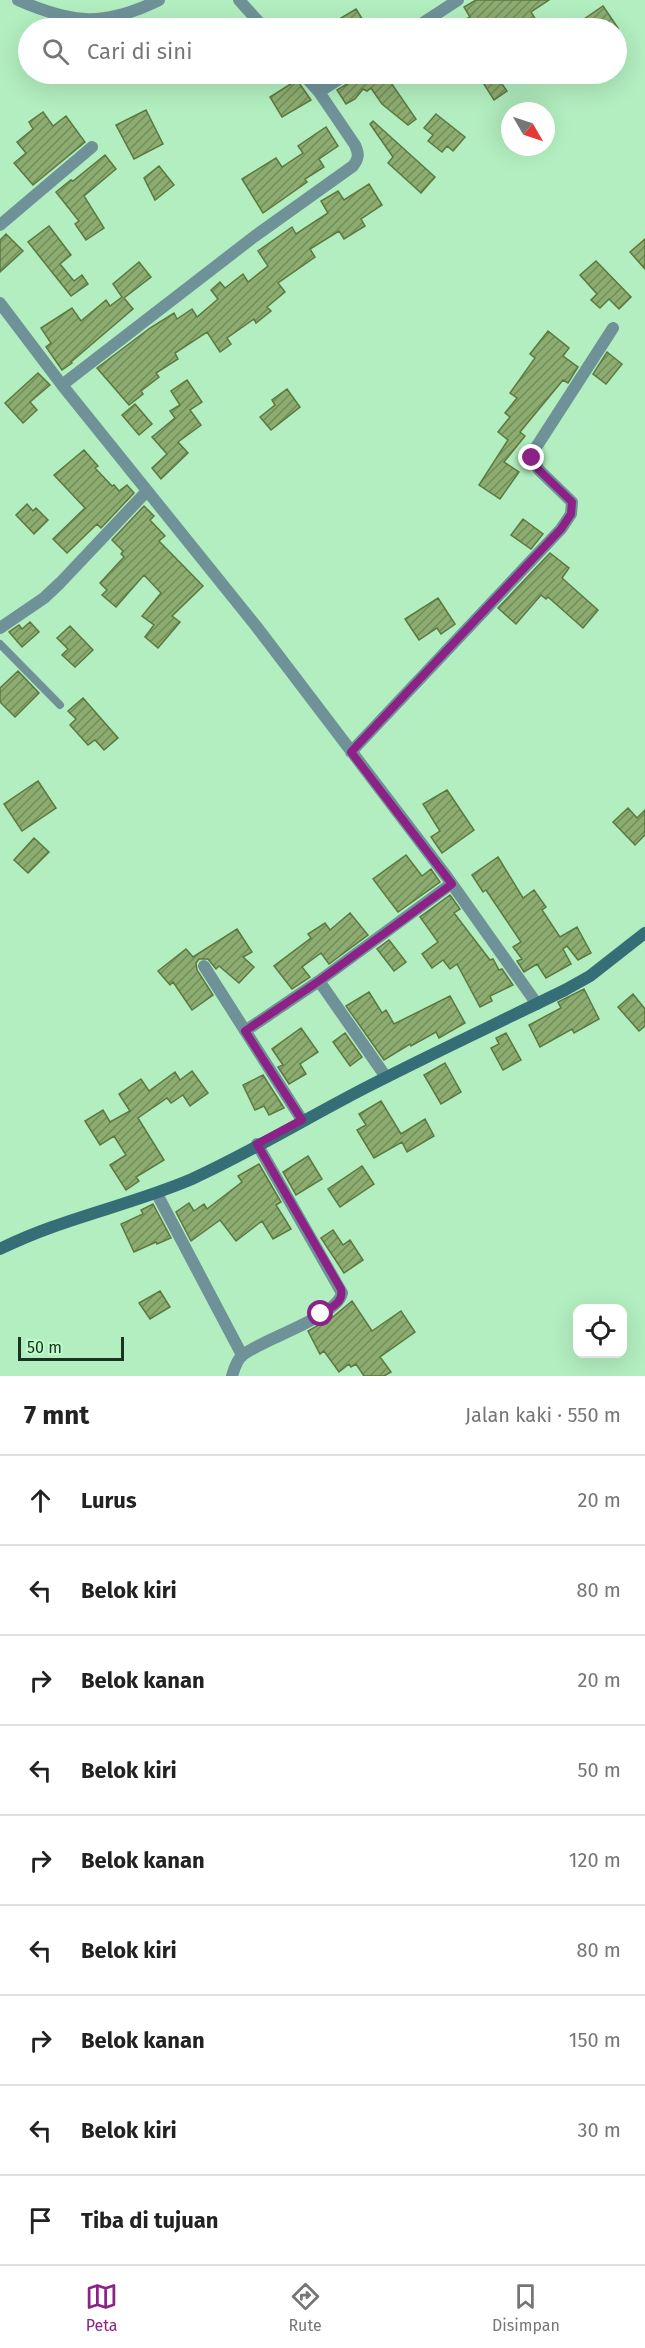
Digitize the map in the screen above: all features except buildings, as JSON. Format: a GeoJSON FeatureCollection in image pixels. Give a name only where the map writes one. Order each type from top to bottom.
{"type":"FeatureCollection","features":[{"type":"Feature","properties":{"kind":"street"},"geometry":{"type":"LineString","coordinates":[[18,0],[62,16],[76,18]]}},
{"type":"Feature","properties":{"kind":"street"},"geometry":{"type":"LineString","coordinates":[[112,18],[127,15],[159,0]]}},
{"type":"Feature","properties":{"kind":"street"},"geometry":{"type":"LineString","coordinates":[[239,0],[255,18]]}},
{"type":"Feature","properties":{"kind":"street"},"geometry":{"type":"LineString","coordinates":[[430,18],[458,0]]}},
{"type":"Feature","properties":{"kind":"street"},"geometry":{"type":"LineString","coordinates":[[62,386],[255,236],[353,166],[358,160],[355,145],[312,84]]}},
{"type":"Feature","properties":{"kind":"street"},"geometry":{"type":"LineString","coordinates":[[319,92],[331,84]]}},
{"type":"Feature","properties":{"kind":"street"},"geometry":{"type":"LineString","coordinates":[[0,225],[92,147]]}},
{"type":"Feature","properties":{"kind":"street"},"geometry":{"type":"LineString","coordinates":[[0,303],[62,386],[256,626],[452,884],[537,1004]]}},
{"type":"Feature","properties":{"kind":"street"},"geometry":{"type":"LineString","coordinates":[[351,752],[561,529],[571,514],[572,502],[539,470],[532,458],[533,452],[613,328]]}},
{"type":"Feature","properties":{"kind":"street"},"geometry":{"type":"LineString","coordinates":[[0,628],[44,598],[147,491]]}},
{"type":"Feature","properties":{"kind":"street"},"geometry":{"type":"LineString","coordinates":[[245,1031],[319,981],[452,884]]}},
{"type":"Feature","properties":{"kind":"street"},"geometry":{"type":"LineString","coordinates":[[0,1249],[42,1229],[157,1194],[196,1176],[386,1077],[590,976],[645,933]]}},
{"type":"Feature","properties":{"kind":"street"},"geometry":{"type":"LineString","coordinates":[[204,966],[302,1120]]}},
{"type":"Feature","properties":{"kind":"street"},"geometry":{"type":"LineString","coordinates":[[319,981],[386,1077]]}},
{"type":"Feature","properties":{"kind":"street"},"geometry":{"type":"LineString","coordinates":[[232,1376],[242,1355],[321,1314],[339,1302],[342,1293],[257,1144]]}},
{"type":"Feature","properties":{"kind":"street"},"geometry":{"type":"LineString","coordinates":[[157,1194],[242,1355]]}},
{"type":"Feature","properties":{"kind":"lane"},"geometry":{"type":"LineString","coordinates":[[0,644],[60,705]]}},
{"type":"Feature","properties":{"kind":"route"},"geometry":{"type":"LineString","coordinates":[[321,1314],[339,1302],[342,1298],[341,1289],[257,1144],[302,1120],[245,1031],[319,981],[452,884],[351,752],[561,529],[571,514],[572,502],[536,467],[532,458]]}}]}
